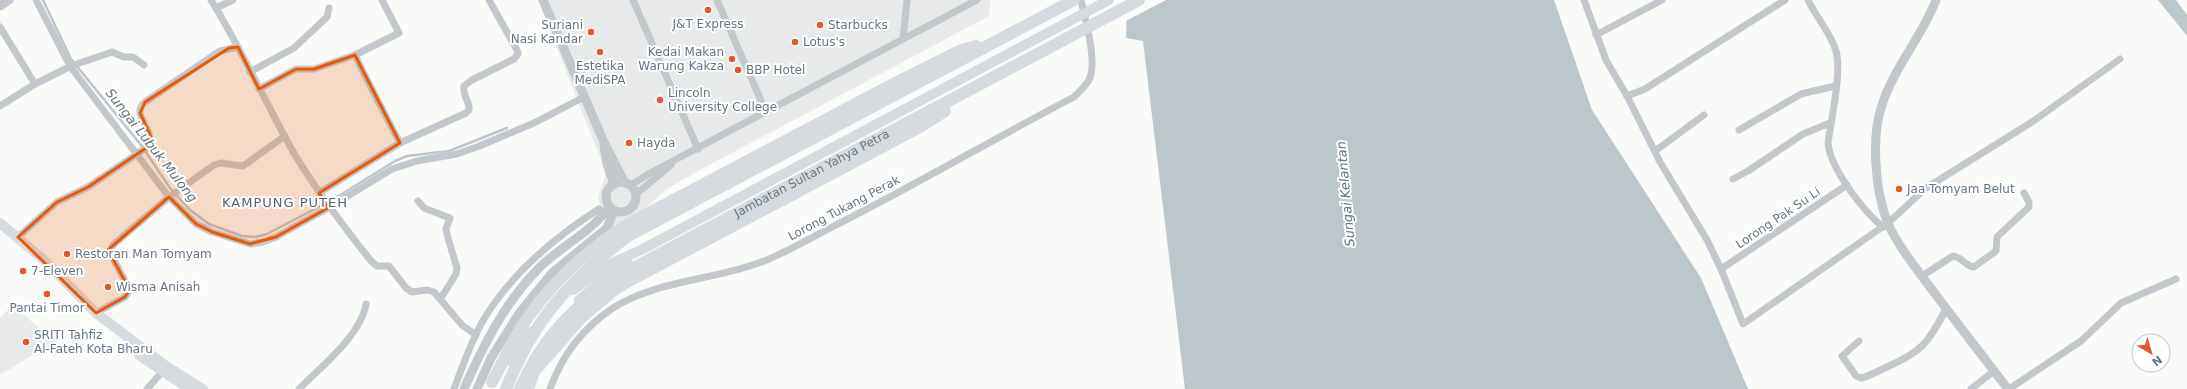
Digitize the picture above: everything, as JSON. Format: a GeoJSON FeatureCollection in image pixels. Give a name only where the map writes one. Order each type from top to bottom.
{"type":"FeatureCollection","features":[{"type":"Feature","properties":{"kind":"highway"},"geometry":{"type":"LineString","coordinates":[[506,389],[527,343],[540,322],[568,286],[628,236],[1074,0]]}},
{"type":"Feature","properties":{"kind":"highway","name":"Jambatan Sultan Yahya Petra"},"geometry":{"type":"LineString","coordinates":[[520,389],[538,353],[554,332],[574,310],[598,290],[629,270],[1139,0]]}},
{"type":"Feature","properties":{"kind":"highway"},"geometry":{"type":"LineString","coordinates":[[491,386],[527,318],[563,276],[598,245],[620,230],[945,58],[959,51],[1006,36]]}},
{"type":"Feature","properties":{"kind":"highway"},"geometry":{"type":"LineString","coordinates":[[537,368],[566,337],[581,318],[613,291],[629,281],[920,127],[1020,63]]}},
{"type":"Feature","properties":{"kind":"main road","name":"Jambatan Sultan Yahya Petra"},"geometry":{"type":"LineString","coordinates":[[641,250],[1109,0]]}},
{"type":"Feature","properties":{"kind":"main road"},"geometry":{"type":"LineString","coordinates":[[0,223],[18,237],[96,314],[114,334],[162,372],[189,389]]}},
{"type":"Feature","properties":{"kind":"main road"},"geometry":{"type":"LineString","coordinates":[[529,389],[546,341],[560,319],[588,291],[641,250]]}},
{"type":"Feature","properties":{"kind":"main road"},"geometry":{"type":"LineString","coordinates":[[491,386],[537,323],[567,295],[610,264],[641,250]]}},
{"type":"Feature","properties":{"kind":"main road"},"geometry":{"type":"LineString","coordinates":[[96,314],[166,366],[203,389]]}},
{"type":"Feature","properties":{"kind":"street"},"geometry":{"type":"LineString","coordinates":[[0,6],[9,0]]}},
{"type":"Feature","properties":{"kind":"street"},"geometry":{"type":"LineString","coordinates":[[36,0],[70,66],[139,155],[169,197],[196,224],[212,232],[250,244],[276,237],[392,169],[418,161],[458,154],[477,147],[534,122],[584,97]]}},
{"type":"Feature","properties":{"kind":"street"},"geometry":{"type":"LineString","coordinates":[[211,0],[238,47],[285,136],[328,207],[371,261],[377,266],[389,266],[406,288],[412,292],[427,290],[434,292],[441,298],[462,325],[476,334]]}},
{"type":"Feature","properties":{"kind":"street"},"geometry":{"type":"LineString","coordinates":[[216,8],[234,0]]}},
{"type":"Feature","properties":{"kind":"street"},"geometry":{"type":"LineString","coordinates":[[259,89],[296,69],[314,68],[355,55],[399,33],[382,0]]}},
{"type":"Feature","properties":{"kind":"street"},"geometry":{"type":"LineString","coordinates":[[319,193],[400,143],[466,113],[469,110],[463,90],[464,86],[516,56],[517,50],[488,0]]}},
{"type":"Feature","properties":{"kind":"street"},"geometry":{"type":"LineString","coordinates":[[543,0],[603,140],[628,184],[636,194],[636,199],[632,208],[623,212],[611,209]]}},
{"type":"Feature","properties":{"kind":"street"},"geometry":{"type":"LineString","coordinates":[[633,0],[698,148]]}},
{"type":"Feature","properties":{"kind":"street"},"geometry":{"type":"LineString","coordinates":[[717,0],[766,112]]}},
{"type":"Feature","properties":{"kind":"street"},"geometry":{"type":"LineString","coordinates":[[903,39],[907,0]]}},
{"type":"Feature","properties":{"kind":"street"},"geometry":{"type":"LineString","coordinates":[[614,184],[628,184],[681,158],[977,0]]}},
{"type":"Feature","properties":{"kind":"street","name":"Lorong Tukang Perak"},"geometry":{"type":"LineString","coordinates":[[550,389],[563,360],[580,336],[598,320],[623,302],[666,287],[750,267],[770,258],[868,209],[1074,96],[1084,88],[1089,79],[1091,69],[1091,45],[1081,0]]}},
{"type":"Feature","properties":{"kind":"street"},"geometry":{"type":"LineString","coordinates":[[1584,0],[1606,60],[1627,96],[1655,151],[1707,240],[1721,269],[1743,324],[1885,225],[1926,188],[2032,122],[2120,59]]}},
{"type":"Feature","properties":{"kind":"street"},"geometry":{"type":"LineString","coordinates":[[1596,34],[1662,0]]}},
{"type":"Feature","properties":{"kind":"street"},"geometry":{"type":"LineString","coordinates":[[1627,96],[1645,89],[1785,0]]}},
{"type":"Feature","properties":{"kind":"street"},"geometry":{"type":"LineString","coordinates":[[1808,0],[1831,39],[1836,52],[1838,65],[1830,123],[1829,152],[1847,185],[1876,222],[1885,225]]}},
{"type":"Feature","properties":{"kind":"street"},"geometry":{"type":"LineString","coordinates":[[1936,0],[1921,32],[1890,82],[1881,106],[1877,133],[1876,156],[1885,225],[1946,309],[2008,389],[2081,341],[2121,303],[2176,279]]}},
{"type":"Feature","properties":{"kind":"street"},"geometry":{"type":"LineString","coordinates":[[250,72],[294,48],[327,17],[329,8]]}},
{"type":"Feature","properties":{"kind":"street"},"geometry":{"type":"LineString","coordinates":[[0,27],[35,84]]}},
{"type":"Feature","properties":{"kind":"street"},"geometry":{"type":"LineString","coordinates":[[18,237],[57,202],[88,187],[139,155],[146,148],[150,143],[151,137],[140,113],[141,105],[220,51],[238,47]]}},
{"type":"Feature","properties":{"kind":"street"},"geometry":{"type":"LineString","coordinates":[[0,106],[35,84],[70,66],[114,52],[124,57],[133,57],[144,65]]}},
{"type":"Feature","properties":{"kind":"street"},"geometry":{"type":"LineString","coordinates":[[355,55],[372,91],[383,108],[400,143]]}},
{"type":"Feature","properties":{"kind":"street"},"geometry":{"type":"LineString","coordinates":[[1738,130],[1801,94],[1835,86]]}},
{"type":"Feature","properties":{"kind":"street"},"geometry":{"type":"LineString","coordinates":[[1655,151],[1704,115]]}},
{"type":"Feature","properties":{"kind":"street"},"geometry":{"type":"LineString","coordinates":[[1733,179],[1748,172],[1802,134],[1830,123]]}},
{"type":"Feature","properties":{"kind":"street"},"geometry":{"type":"LineString","coordinates":[[96,314],[125,297],[130,290],[110,253],[111,247],[169,197],[216,164],[239,166],[245,165],[285,136]]}},
{"type":"Feature","properties":{"kind":"street"},"geometry":{"type":"LineString","coordinates":[[603,140],[607,164],[614,184]]}},
{"type":"Feature","properties":{"kind":"street"},"geometry":{"type":"LineString","coordinates":[[636,194],[681,158]]}},
{"type":"Feature","properties":{"kind":"street"},"geometry":{"type":"LineString","coordinates":[[477,389],[491,358],[520,312],[552,273],[606,228],[611,209],[606,194],[614,184]]}},
{"type":"Feature","properties":{"kind":"street","name":"Lorong Pak Su Li"},"geometry":{"type":"LineString","coordinates":[[1721,269],[1847,185]]}},
{"type":"Feature","properties":{"kind":"street"},"geometry":{"type":"LineString","coordinates":[[1922,276],[1953,256],[1960,258],[1966,265],[1974,267],[1994,253],[1998,249],[1997,237],[2029,207],[2029,202],[2024,193]]}},
{"type":"Feature","properties":{"kind":"street"},"geometry":{"type":"LineString","coordinates":[[418,201],[424,208],[450,218],[446,229],[457,268],[456,274],[441,298]]}},
{"type":"Feature","properties":{"kind":"street"},"geometry":{"type":"LineString","coordinates":[[454,389],[476,334],[486,315],[524,267],[565,232],[599,209]]}},
{"type":"Feature","properties":{"kind":"street"},"geometry":{"type":"LineString","coordinates":[[464,389],[493,327],[513,299],[540,267],[611,209]]}},
{"type":"Feature","properties":{"kind":"street"},"geometry":{"type":"LineString","coordinates":[[299,389],[347,340],[364,312],[366,304]]}},
{"type":"Feature","properties":{"kind":"street"},"geometry":{"type":"LineString","coordinates":[[1859,341],[1842,356],[1852,370],[1861,378],[1907,358],[1920,350],[1930,340],[1946,309]]}},
{"type":"Feature","properties":{"kind":"street"},"geometry":{"type":"LineString","coordinates":[[1971,389],[1994,371]]}},
{"type":"Feature","properties":{"kind":"street"},"geometry":{"type":"LineString","coordinates":[[147,389],[162,372]]}},
{"type":"Feature","properties":{"kind":"highlighted area"},"geometry":{"type":"Polygon","coordinates":[[[238,47],[259,89],[296,69],[314,69],[355,55],[400,143],[319,193],[328,208],[276,237],[250,244],[212,232],[196,224],[169,197],[108,250],[130,290],[125,297],[96,313],[18,237],[57,202],[88,187],[146,148],[151,137],[140,113],[145,102],[229,48],[238,47]]]}},
{"type":"Feature","properties":{"kind":"shaded area"},"geometry":{"type":"Polygon","coordinates":[[[538,0],[991,0],[989,16],[698,171],[664,191],[641,213],[613,230],[601,209],[598,197],[605,177],[604,167],[538,0]]]}},
{"type":"Feature","properties":{"kind":"shaded area","name":"SRITI Tahfiz Al-Fateh Kota Bharu"},"geometry":{"type":"Polygon","coordinates":[[[12,306],[55,340],[51,344],[0,375],[0,318],[12,306]]]}},
{"type":"Feature","properties":{"kind":"water","name":"Sungai Kelantan"},"geometry":{"type":"Polygon","coordinates":[[[1127,0],[1554,0],[1592,110],[1701,278],[1748,389],[1185,389],[1143,41],[1126,38],[1127,0]]]}},
{"type":"Feature","properties":{"kind":"water"},"geometry":{"type":"Polygon","coordinates":[[[2158,0],[2176,0],[2187,15],[2187,36],[2158,0]]]}},
{"type":"Feature","properties":{"kind":"pier"},"geometry":{"type":"Polygon","coordinates":[[[1125,0],[1166,0],[1124,22],[1125,0]]]}},
{"type":"Feature","properties":{"kind":"waterway","name":"Sungai Lubuk Mulong"},"geometry":{"type":"LineString","coordinates":[[43,0],[71,59],[141,145],[170,188],[190,210],[209,224],[242,236],[256,237],[267,234],[332,200],[395,161],[407,156],[449,151],[507,128]]}},
{"type":"Feature","properties":{"kind":"place","name":"J&T Express"},"geometry":{"type":"Point","coordinates":[708,10]}},
{"type":"Feature","properties":{"kind":"place","name":"Starbucks"},"geometry":{"type":"Point","coordinates":[820,25]}},
{"type":"Feature","properties":{"kind":"place","name":"Suriani Nasi Kandar"},"geometry":{"type":"Point","coordinates":[591,32]}},
{"type":"Feature","properties":{"kind":"place","name":"Lotus's"},"geometry":{"type":"Point","coordinates":[795,42]}},
{"type":"Feature","properties":{"kind":"place","name":"Estetika MediSPA"},"geometry":{"type":"Point","coordinates":[600,52]}},
{"type":"Feature","properties":{"kind":"place","name":"Kedai Makan Warung Kakza"},"geometry":{"type":"Point","coordinates":[732,59]}},
{"type":"Feature","properties":{"kind":"place","name":"BBP Hotel"},"geometry":{"type":"Point","coordinates":[738,70]}},
{"type":"Feature","properties":{"kind":"place","name":"Lincoln University College"},"geometry":{"type":"Point","coordinates":[660,100]}},
{"type":"Feature","properties":{"kind":"place","name":"Hayda"},"geometry":{"type":"Point","coordinates":[629,143]}},
{"type":"Feature","properties":{"kind":"place","name":"Jaa Tomyam Belut"},"geometry":{"type":"Point","coordinates":[1899,189]}},
{"type":"Feature","properties":{"kind":"place","name":"Restoran Man Tomyam"},"geometry":{"type":"Point","coordinates":[67,254]}},
{"type":"Feature","properties":{"kind":"place","name":"7-Eleven"},"geometry":{"type":"Point","coordinates":[23,271]}},
{"type":"Feature","properties":{"kind":"place","name":"Wisma Anisah"},"geometry":{"type":"Point","coordinates":[108,287]}},
{"type":"Feature","properties":{"kind":"place","name":"Pantai Timor"},"geometry":{"type":"Point","coordinates":[47,294]}},
{"type":"Feature","properties":{"kind":"place","name":"SRITI Tahfiz Al-Fateh Kota Bharu"},"geometry":{"type":"Point","coordinates":[26,342]}},
{"type":"Feature","properties":{"kind":"district","name":"KAMPUNG PUTEH"},"geometry":{"type":"Point","coordinates":[285,202]}}]}
